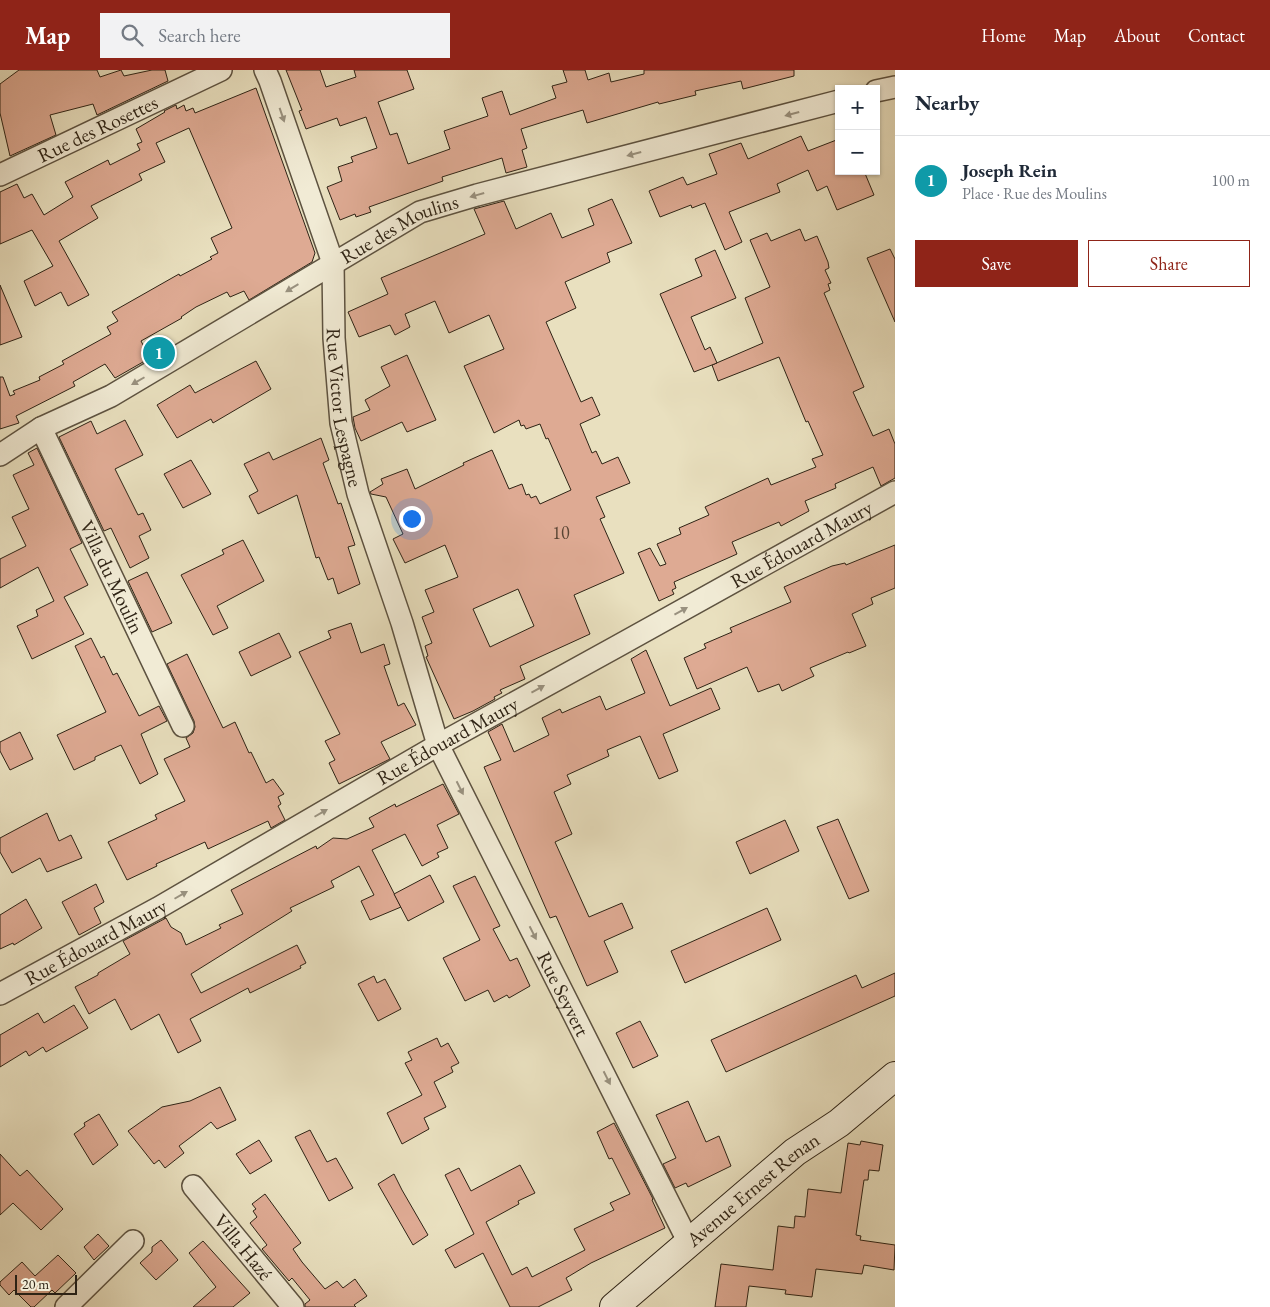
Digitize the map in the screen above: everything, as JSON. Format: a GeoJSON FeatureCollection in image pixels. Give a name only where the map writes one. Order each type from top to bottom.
{"type":"FeatureCollection","features":[{"type":"Feature","properties":{"kind":"street","name":"Rue des Rosettes"},"geometry":{"type":"LineString","coordinates":[[0,175],[221,70]]}},
{"type":"Feature","properties":{"kind":"street","name":"Rue Victor Lespagne"},"geometry":{"type":"LineString","coordinates":[[264,70],[270,81],[334,263],[334,338],[341,423],[358,494],[402,623],[438,744]]}},
{"type":"Feature","properties":{"kind":"street"},"geometry":{"type":"LineString","coordinates":[[880,91],[895,86]]}},
{"type":"Feature","properties":{"kind":"street","name":"Rue des Moulins"},"geometry":{"type":"LineString","coordinates":[[0,454],[41,428],[111,396],[420,212],[477,195],[835,102]]}},
{"type":"Feature","properties":{"kind":"street","name":"Villa du Moulin"},"geometry":{"type":"LineString","coordinates":[[41,428],[183,726]]}},
{"type":"Feature","properties":{"kind":"street","name":"Rue Édouard Maury"},"geometry":{"type":"LineString","coordinates":[[0,994],[158,908],[438,744],[634,638],[895,492]]}},
{"type":"Feature","properties":{"kind":"street","name":"Rue Seyvert"},"geometry":{"type":"LineString","coordinates":[[438,744],[689,1243]]}},
{"type":"Feature","properties":{"kind":"street","name":"Avenue Ernest Renan"},"geometry":{"type":"LineString","coordinates":[[614,1307],[795,1152],[839,1123],[895,1076]]}},
{"type":"Feature","properties":{"kind":"street","name":"Villa Hazé"},"geometry":{"type":"LineString","coordinates":[[193,1186],[293,1307]]}},
{"type":"Feature","properties":{"kind":"street"},"geometry":{"type":"LineString","coordinates":[[66,1307],[134,1241]]}},
{"type":"Feature","properties":{"kind":"building"},"geometry":{"type":"Polygon","coordinates":[[[19,70],[97,70],[100,77],[121,70],[124,76],[152,70],[165,70],[168,81],[97,115],[93,104],[50,115],[56,135],[10,156],[0,113],[0,84],[19,70]]]}},
{"type":"Feature","properties":{"kind":"building"},"geometry":{"type":"Polygon","coordinates":[[[286,70],[320,70],[326,87],[356,77],[354,70],[407,70],[414,89],[378,102],[390,135],[397,133],[408,164],[450,149],[444,131],[488,116],[482,98],[502,91],[510,115],[556,98],[552,86],[567,82],[563,70],[585,70],[588,80],[609,73],[611,82],[644,74],[644,70],[794,70],[794,76],[743,89],[741,81],[695,91],[696,95],[659,104],[658,102],[587,123],[583,110],[543,122],[521,129],[527,148],[522,150],[527,167],[506,173],[502,158],[442,177],[443,181],[369,207],[371,212],[356,217],[355,214],[340,220],[327,187],[342,181],[338,167],[353,162],[351,157],[377,148],[366,117],[340,126],[337,118],[306,129],[299,111],[302,110],[286,70]]]}},
{"type":"Feature","properties":{"kind":"building"},"geometry":{"type":"Polygon","coordinates":[[[256,88],[315,253],[312,262],[249,300],[244,291],[230,297],[227,292],[196,307],[182,318],[141,341],[150,358],[115,378],[105,364],[73,382],[75,386],[16,416],[19,423],[0,429],[0,377],[3,377],[10,396],[15,394],[13,391],[40,380],[39,377],[64,364],[62,361],[111,334],[107,327],[118,321],[112,312],[179,274],[180,276],[212,259],[210,257],[218,253],[211,238],[232,228],[189,128],[156,143],[165,162],[139,174],[142,180],[91,206],[98,218],[59,241],[89,295],[68,306],[61,292],[35,306],[24,281],[53,266],[32,230],[0,244],[0,192],[17,184],[24,198],[32,194],[44,215],[73,197],[65,182],[108,160],[110,165],[140,150],[137,144],[142,142],[136,129],[164,111],[176,105],[177,109],[184,105],[186,111],[193,108],[195,113],[256,88]]]}},
{"type":"Feature","properties":{"kind":"building"},"geometry":{"type":"Polygon","coordinates":[[[801,136],[808,151],[835,141],[835,175],[866,175],[874,195],[837,210],[827,186],[817,191],[808,170],[777,184],[780,192],[729,212],[742,242],[725,250],[705,203],[692,208],[691,205],[660,217],[649,191],[683,177],[687,185],[717,174],[709,154],[741,143],[748,159],[801,136]]]}},
{"type":"Feature","properties":{"kind":"building"},"geometry":{"type":"Polygon","coordinates":[[[612,199],[632,243],[607,253],[610,262],[565,282],[576,308],[546,322],[581,402],[592,397],[600,415],[580,424],[592,453],[596,451],[602,464],[618,457],[630,483],[596,497],[605,517],[600,519],[624,573],[574,595],[590,634],[520,666],[525,679],[500,690],[502,693],[494,697],[495,699],[454,719],[426,657],[428,656],[425,646],[432,643],[422,617],[434,612],[425,590],[458,577],[445,545],[405,563],[393,539],[403,534],[386,497],[371,494],[370,492],[383,484],[381,479],[407,469],[415,489],[464,465],[463,463],[492,450],[509,489],[522,484],[526,495],[529,494],[531,498],[536,496],[540,504],[571,490],[540,424],[526,429],[524,425],[521,426],[519,420],[494,433],[464,366],[504,349],[489,315],[449,333],[435,301],[405,314],[410,327],[395,335],[390,325],[359,337],[348,312],[388,294],[381,278],[485,234],[474,209],[504,201],[516,229],[551,213],[562,238],[594,225],[588,209],[612,199]],[[518,589],[473,609],[490,647],[534,626],[518,589]]]}},
{"type":"Feature","properties":{"kind":"building"},"geometry":{"type":"Polygon","coordinates":[[[800,229],[805,241],[817,236],[828,262],[829,268],[825,270],[831,283],[828,284],[830,290],[824,293],[864,387],[853,392],[873,436],[889,429],[895,444],[895,478],[881,486],[873,467],[835,484],[836,488],[805,501],[809,511],[781,526],[779,522],[732,542],[737,554],[674,582],[676,588],[672,590],[674,594],[659,601],[638,553],[650,548],[660,566],[666,564],[657,544],[681,534],[679,528],[709,515],[705,507],[768,478],[771,485],[816,467],[812,459],[823,455],[808,421],[806,422],[779,357],[718,381],[712,365],[763,343],[745,298],[770,287],[750,240],[767,233],[771,241],[800,229]]]}},
{"type":"Feature","properties":{"kind":"building"},"geometry":{"type":"Polygon","coordinates":[[[890,249],[895,259],[895,322],[867,258],[890,249]]]}},
{"type":"Feature","properties":{"kind":"building"},"geometry":{"type":"Polygon","coordinates":[[[715,250],[736,298],[691,317],[705,350],[710,347],[717,363],[694,372],[660,294],[702,276],[695,259],[715,250]]]}},
{"type":"Feature","properties":{"kind":"building"},"geometry":{"type":"Polygon","coordinates":[[[0,285],[22,337],[0,345],[0,285]]]}},
{"type":"Feature","properties":{"kind":"building"},"geometry":{"type":"Polygon","coordinates":[[[407,355],[436,420],[407,432],[402,422],[361,441],[355,428],[353,417],[370,410],[365,400],[390,386],[381,367],[407,355]]]}},
{"type":"Feature","properties":{"kind":"building"},"geometry":{"type":"Polygon","coordinates":[[[256,361],[271,389],[213,423],[211,419],[177,438],[157,405],[190,385],[195,393],[256,361]]]}},
{"type":"Feature","properties":{"kind":"building"},"geometry":{"type":"Polygon","coordinates":[[[125,420],[143,455],[115,469],[138,515],[143,513],[151,530],[139,536],[149,558],[130,568],[111,528],[104,531],[59,437],[91,421],[97,434],[125,420]]]}},
{"type":"Feature","properties":{"kind":"building"},"geometry":{"type":"Polygon","coordinates":[[[321,438],[329,460],[323,463],[338,504],[341,503],[355,545],[348,547],[360,584],[338,594],[333,578],[328,580],[319,557],[316,558],[297,495],[258,514],[249,496],[258,491],[244,464],[269,452],[273,460],[321,438]]]}},
{"type":"Feature","properties":{"kind":"building"},"geometry":{"type":"Polygon","coordinates":[[[37,448],[82,543],[70,549],[88,585],[64,597],[84,634],[32,659],[17,626],[38,616],[36,610],[54,601],[38,567],[0,588],[0,559],[26,546],[12,517],[29,509],[13,475],[34,465],[28,453],[37,448]]]}},
{"type":"Feature","properties":{"kind":"building"},"geometry":{"type":"Polygon","coordinates":[[[191,460],[211,494],[183,508],[164,474],[191,460]]]}},
{"type":"Feature","properties":{"kind":"building"},"geometry":{"type":"Polygon","coordinates":[[[243,540],[264,581],[217,606],[228,628],[213,635],[181,575],[224,554],[222,550],[243,540]]]}},
{"type":"Feature","properties":{"kind":"building"},"geometry":{"type":"Polygon","coordinates":[[[895,545],[895,588],[871,598],[873,604],[852,614],[866,646],[810,668],[814,676],[782,691],[779,684],[758,692],[747,667],[697,689],[684,658],[706,648],[704,644],[732,632],[730,628],[791,602],[784,587],[832,566],[845,563],[846,565],[895,545]]]}},
{"type":"Feature","properties":{"kind":"building"},"geometry":{"type":"Polygon","coordinates":[[[147,572],[172,623],[152,632],[128,581],[147,572]]]}},
{"type":"Feature","properties":{"kind":"building"},"geometry":{"type":"Polygon","coordinates":[[[351,623],[361,653],[384,644],[390,664],[384,666],[398,706],[404,703],[416,725],[381,742],[390,759],[339,784],[329,763],[335,760],[325,741],[340,734],[299,652],[331,638],[328,631],[351,623]]]}},
{"type":"Feature","properties":{"kind":"building"},"geometry":{"type":"Polygon","coordinates":[[[279,633],[291,657],[251,676],[239,652],[279,633]]]}},
{"type":"Feature","properties":{"kind":"building"},"geometry":{"type":"Polygon","coordinates":[[[91,638],[101,658],[104,656],[113,675],[117,673],[139,716],[159,706],[167,721],[141,734],[158,774],[140,784],[121,745],[95,757],[95,760],[74,770],[57,735],[106,712],[75,646],[91,638]]]}},
{"type":"Feature","properties":{"kind":"building"},"geometry":{"type":"Polygon","coordinates":[[[646,650],[670,706],[711,688],[720,709],[663,734],[678,771],[659,779],[640,736],[607,750],[609,756],[567,775],[571,784],[554,792],[572,834],[555,842],[589,917],[622,903],[633,928],[604,941],[618,972],[587,986],[556,916],[550,918],[484,767],[501,760],[488,732],[502,724],[514,752],[549,735],[542,718],[560,709],[562,713],[600,696],[606,710],[645,693],[631,659],[646,650]]]}},
{"type":"Feature","properties":{"kind":"building"},"geometry":{"type":"Polygon","coordinates":[[[187,654],[223,728],[235,722],[249,753],[251,752],[266,783],[273,779],[284,794],[278,797],[281,804],[278,806],[285,820],[271,828],[268,821],[208,849],[205,842],[156,864],[157,866],[127,880],[108,842],[157,819],[155,815],[185,801],[164,759],[190,747],[186,738],[193,733],[195,727],[194,721],[167,664],[187,654]]]}},
{"type":"Feature","properties":{"kind":"building"},"geometry":{"type":"Polygon","coordinates":[[[20,732],[33,759],[10,770],[0,751],[0,742],[20,732]]]}},
{"type":"Feature","properties":{"kind":"building"},"geometry":{"type":"Polygon","coordinates":[[[443,784],[459,814],[437,825],[448,848],[437,853],[439,857],[422,866],[405,834],[372,850],[401,907],[370,920],[361,901],[374,895],[359,866],[331,881],[334,887],[290,908],[292,911],[191,974],[201,993],[297,945],[306,963],[300,966],[301,968],[250,993],[248,988],[190,1019],[201,1041],[178,1053],[159,1014],[131,1030],[115,999],[89,1014],[75,987],[98,975],[98,973],[130,954],[123,941],[166,918],[171,927],[181,933],[186,945],[221,928],[219,925],[243,914],[231,890],[316,846],[317,849],[333,838],[347,839],[374,827],[369,818],[395,804],[396,807],[443,784]]]}},
{"type":"Feature","properties":{"kind":"building"},"geometry":{"type":"Polygon","coordinates":[[[47,813],[59,841],[71,835],[82,858],[47,872],[40,858],[12,873],[0,852],[0,838],[47,813]]]}},
{"type":"Feature","properties":{"kind":"building"},"geometry":{"type":"Polygon","coordinates":[[[838,819],[869,891],[849,899],[817,827],[838,819]]]}},
{"type":"Feature","properties":{"kind":"building"},"geometry":{"type":"Polygon","coordinates":[[[785,820],[799,851],[750,874],[736,842],[785,820]]]}},
{"type":"Feature","properties":{"kind":"building"},"geometry":{"type":"Polygon","coordinates":[[[430,875],[444,902],[408,921],[394,894],[430,875]]]}},
{"type":"Feature","properties":{"kind":"building"},"geometry":{"type":"Polygon","coordinates":[[[475,876],[500,926],[493,929],[510,961],[517,958],[530,986],[509,998],[507,995],[494,1002],[488,990],[465,1001],[443,958],[480,940],[453,886],[475,876]]]}},
{"type":"Feature","properties":{"kind":"building"},"geometry":{"type":"Polygon","coordinates":[[[96,884],[104,902],[94,908],[101,923],[79,935],[62,902],[96,884]]]}},
{"type":"Feature","properties":{"kind":"building"},"geometry":{"type":"Polygon","coordinates":[[[26,899],[42,928],[14,945],[13,943],[0,949],[0,915],[26,899]]]}},
{"type":"Feature","properties":{"kind":"building"},"geometry":{"type":"Polygon","coordinates":[[[767,908],[781,940],[685,983],[671,951],[767,908]]]}},
{"type":"Feature","properties":{"kind":"building"},"geometry":{"type":"Polygon","coordinates":[[[895,973],[895,996],[726,1072],[711,1040],[856,975],[862,988],[895,973]]]}},
{"type":"Feature","properties":{"kind":"building"},"geometry":{"type":"Polygon","coordinates":[[[374,976],[377,983],[385,979],[401,1009],[378,1021],[358,984],[374,976]]]}},
{"type":"Feature","properties":{"kind":"building"},"geometry":{"type":"Polygon","coordinates":[[[74,1005],[88,1028],[46,1052],[43,1047],[29,1056],[26,1051],[0,1067],[0,1035],[38,1013],[44,1023],[74,1005]]]}},
{"type":"Feature","properties":{"kind":"building"},"geometry":{"type":"Polygon","coordinates":[[[640,1021],[658,1056],[633,1068],[616,1033],[640,1021]]]}},
{"type":"Feature","properties":{"kind":"building"},"geometry":{"type":"Polygon","coordinates":[[[437,1038],[441,1047],[448,1043],[459,1063],[451,1067],[453,1072],[434,1082],[446,1107],[424,1118],[429,1129],[402,1144],[387,1113],[422,1095],[405,1063],[412,1060],[408,1052],[437,1038]]]}},
{"type":"Feature","properties":{"kind":"building"},"geometry":{"type":"Polygon","coordinates":[[[220,1087],[236,1120],[217,1129],[211,1122],[179,1146],[184,1153],[165,1168],[159,1160],[154,1164],[128,1131],[162,1107],[190,1101],[220,1087]]]}},
{"type":"Feature","properties":{"kind":"building"},"geometry":{"type":"Polygon","coordinates":[[[688,1101],[706,1142],[719,1136],[731,1166],[688,1187],[686,1183],[675,1188],[663,1164],[676,1158],[656,1115],[688,1101]]]}},
{"type":"Feature","properties":{"kind":"building"},"geometry":{"type":"Polygon","coordinates":[[[99,1114],[118,1145],[93,1165],[74,1134],[85,1126],[84,1123],[99,1114]]]}},
{"type":"Feature","properties":{"kind":"building"},"geometry":{"type":"Polygon","coordinates":[[[614,1123],[653,1199],[665,1228],[591,1263],[566,1278],[572,1290],[538,1307],[510,1307],[483,1253],[455,1268],[445,1250],[474,1234],[445,1175],[459,1168],[471,1191],[520,1165],[535,1193],[518,1201],[519,1204],[486,1222],[512,1275],[527,1267],[532,1277],[585,1250],[574,1229],[614,1210],[610,1203],[630,1194],[612,1158],[609,1159],[597,1132],[614,1123]]]}},
{"type":"Feature","properties":{"kind":"building"},"geometry":{"type":"Polygon","coordinates":[[[310,1130],[327,1162],[336,1158],[353,1188],[329,1201],[295,1137],[310,1130]]]}},
{"type":"Feature","properties":{"kind":"building"},"geometry":{"type":"Polygon","coordinates":[[[259,1140],[272,1161],[250,1174],[236,1154],[259,1140]]]}},
{"type":"Feature","properties":{"kind":"building"},"geometry":{"type":"Polygon","coordinates":[[[861,1141],[883,1145],[879,1171],[869,1170],[868,1180],[864,1180],[856,1235],[861,1236],[860,1240],[895,1245],[894,1270],[864,1265],[862,1274],[816,1269],[812,1297],[785,1294],[786,1290],[749,1286],[746,1307],[715,1307],[721,1264],[773,1270],[778,1226],[794,1228],[795,1216],[805,1217],[808,1189],[841,1193],[848,1143],[860,1145],[861,1141]]]}},
{"type":"Feature","properties":{"kind":"building"},"geometry":{"type":"Polygon","coordinates":[[[0,1154],[20,1176],[27,1170],[63,1209],[41,1230],[13,1203],[0,1215],[0,1154]]]}},
{"type":"Feature","properties":{"kind":"building"},"geometry":{"type":"Polygon","coordinates":[[[394,1174],[428,1235],[413,1245],[378,1184],[394,1174]]]}},
{"type":"Feature","properties":{"kind":"building"},"geometry":{"type":"Polygon","coordinates":[[[265,1194],[301,1243],[293,1249],[325,1289],[337,1281],[343,1288],[355,1279],[367,1296],[354,1305],[356,1307],[305,1307],[305,1304],[310,1300],[292,1278],[289,1281],[262,1249],[267,1245],[250,1223],[257,1217],[253,1211],[256,1209],[252,1204],[265,1194]]]}},
{"type":"Feature","properties":{"kind":"building"},"geometry":{"type":"Polygon","coordinates":[[[98,1234],[109,1246],[94,1260],[84,1247],[98,1234]]]}},
{"type":"Feature","properties":{"kind":"building"},"geometry":{"type":"Polygon","coordinates":[[[161,1240],[178,1260],[156,1280],[140,1263],[152,1252],[152,1247],[161,1240]]]}},
{"type":"Feature","properties":{"kind":"building"},"geometry":{"type":"Polygon","coordinates":[[[203,1241],[250,1293],[233,1307],[193,1307],[216,1287],[189,1253],[203,1241]]]}},
{"type":"Feature","properties":{"kind":"building"},"geometry":{"type":"Polygon","coordinates":[[[58,1255],[76,1273],[55,1293],[52,1290],[34,1307],[31,1307],[14,1290],[9,1295],[0,1285],[0,1282],[22,1262],[35,1276],[58,1255]]]}},
{"type":"Feature","properties":{"kind":"place","name":"Joseph Rein"},"geometry":{"type":"Point","coordinates":[159,353]}}]}
